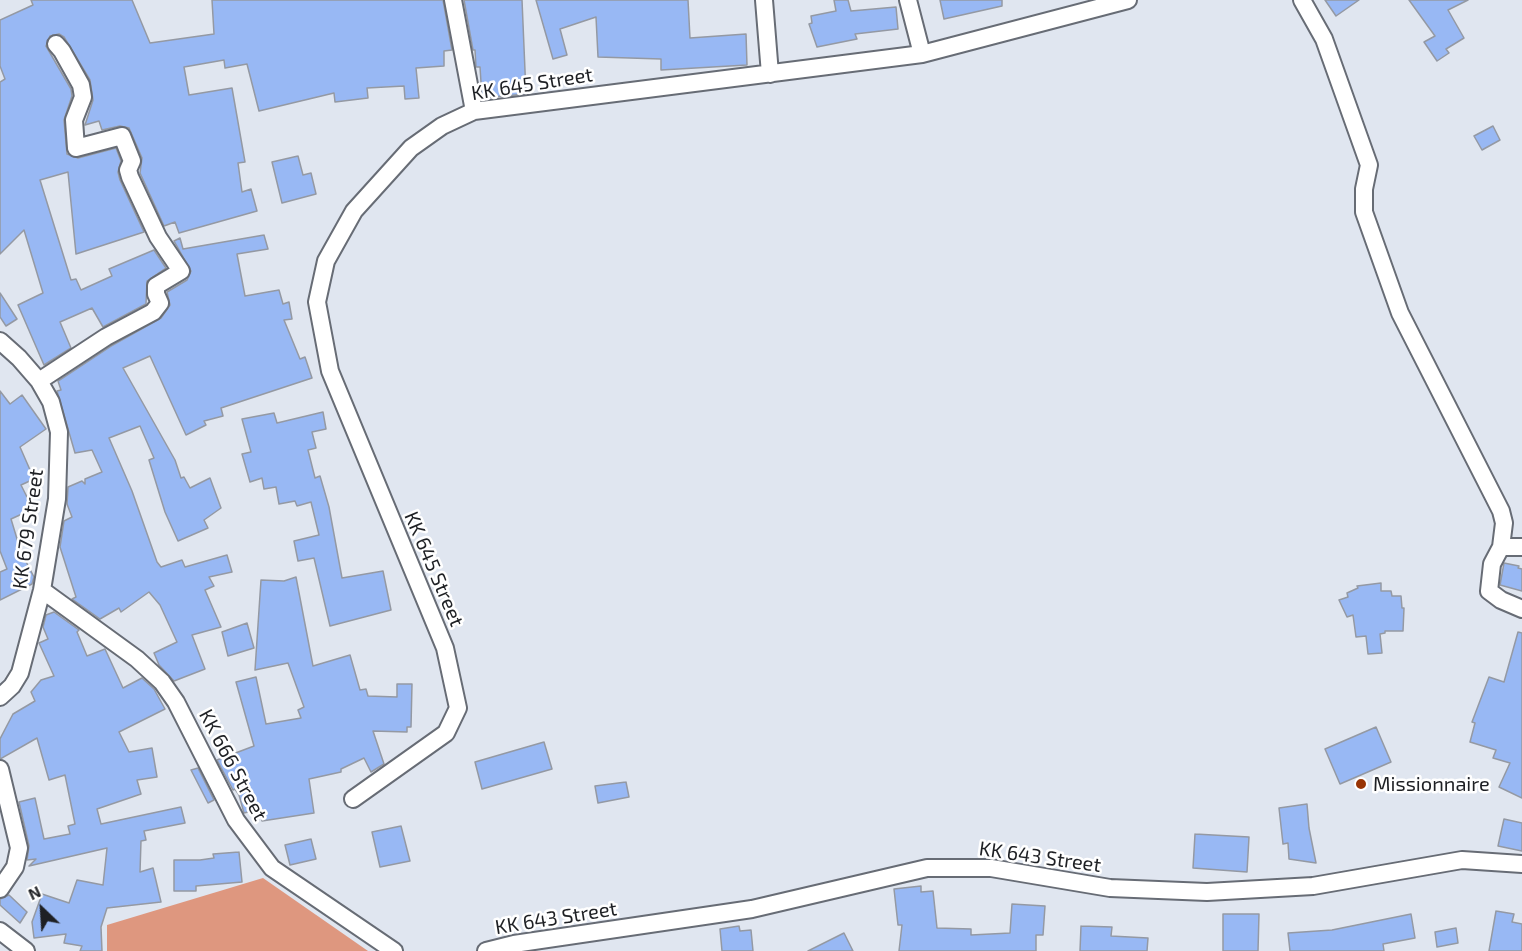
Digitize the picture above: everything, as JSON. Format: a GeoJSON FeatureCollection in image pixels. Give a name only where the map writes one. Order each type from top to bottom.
{"type":"FeatureCollection","features":[{"type":"Feature","properties":{"kind":"street"},"geometry":{"type":"LineString","coordinates":[[453,0],[474,111]]}},
{"type":"Feature","properties":{"kind":"street"},"geometry":{"type":"LineString","coordinates":[[764,0],[770,74]]}},
{"type":"Feature","properties":{"kind":"street"},"geometry":{"type":"LineString","coordinates":[[908,0],[922,54]]}},
{"type":"Feature","properties":{"kind":"street","name":"KK 645 Street"},"geometry":{"type":"LineString","coordinates":[[353,799],[446,733],[458,708],[445,648],[330,371],[317,302],[326,261],[354,211],[411,148],[442,126],[474,111],[922,54],[1128,0]]}},
{"type":"Feature","properties":{"kind":"street"},"geometry":{"type":"LineString","coordinates":[[1302,0],[1324,39],[1369,165],[1364,212],[1396,302],[1422,360],[1474,455],[1501,512],[1504,523],[1501,547],[1492,564],[1489,591],[1501,600],[1522,609]]}},
{"type":"Feature","properties":{"kind":"street"},"geometry":{"type":"LineString","coordinates":[[39,381],[106,337],[153,312],[160,303],[156,294],[156,286],[181,271],[158,237],[130,177],[128,170],[132,161],[122,136],[76,148],[74,120],[83,97],[81,85],[56,44]]}},
{"type":"Feature","properties":{"kind":"street","name":"KK 679 Street"},"geometry":{"type":"LineString","coordinates":[[0,341],[39,381],[51,402],[59,432],[57,499],[42,590],[20,673],[12,686],[0,697]]}},
{"type":"Feature","properties":{"kind":"street"},"geometry":{"type":"LineString","coordinates":[[1501,547],[1522,547]]}},
{"type":"Feature","properties":{"kind":"street","name":"KK 666 Street"},"geometry":{"type":"LineString","coordinates":[[42,590],[137,659],[162,682],[176,702],[236,820],[272,868],[394,951]]}},
{"type":"Feature","properties":{"kind":"street"},"geometry":{"type":"LineString","coordinates":[[0,769],[19,848],[15,867],[0,889]]}},
{"type":"Feature","properties":{"kind":"street","name":"KK 643 Street"},"geometry":{"type":"LineString","coordinates":[[486,951],[514,944],[752,909],[927,868],[991,868],[1110,888],[1208,892],[1313,886],[1462,860],[1522,864]]}},
{"type":"Feature","properties":{"kind":"street"},"geometry":{"type":"LineString","coordinates":[[0,931],[26,951]]}},
{"type":"Feature","properties":{"kind":"shaded area"},"geometry":{"type":"Polygon","coordinates":[[[263,878],[368,951],[107,951],[107,925],[263,878]]]}},
{"type":"Feature","properties":{"kind":"building"},"geometry":{"type":"Polygon","coordinates":[[[31,0],[132,0],[150,43],[214,34],[212,0],[443,0],[452,50],[444,51],[444,66],[416,68],[419,98],[405,99],[404,86],[367,88],[368,98],[335,102],[334,93],[259,111],[247,64],[225,68],[224,60],[184,67],[189,95],[232,88],[245,162],[238,163],[242,192],[251,189],[257,211],[179,233],[175,222],[164,226],[140,173],[142,158],[129,128],[120,126],[102,130],[99,121],[85,125],[93,100],[90,80],[64,37],[59,34],[50,36],[46,46],[71,89],[72,96],[64,120],[67,154],[78,158],[116,148],[121,161],[118,172],[120,180],[144,232],[76,254],[68,172],[40,180],[71,280],[76,279],[81,290],[112,276],[109,269],[154,250],[166,268],[147,281],[146,304],[103,327],[92,308],[60,322],[71,348],[44,365],[18,305],[43,293],[24,230],[0,254],[0,82],[5,79],[0,66],[0,20],[33,5],[31,0]]]}},
{"type":"Feature","properties":{"kind":"building"},"geometry":{"type":"Polygon","coordinates":[[[464,0],[522,0],[526,94],[482,98],[480,67],[476,67],[475,50],[473,50],[464,0]]]}},
{"type":"Feature","properties":{"kind":"building"},"geometry":{"type":"Polygon","coordinates":[[[536,0],[688,0],[690,38],[746,34],[747,65],[661,70],[661,59],[598,57],[596,17],[560,29],[567,55],[553,59],[536,0]]]}},
{"type":"Feature","properties":{"kind":"building"},"geometry":{"type":"Polygon","coordinates":[[[834,0],[848,0],[851,11],[896,7],[898,29],[855,34],[857,39],[817,47],[809,24],[812,23],[811,16],[836,11],[834,0]]]}},
{"type":"Feature","properties":{"kind":"building"},"geometry":{"type":"Polygon","coordinates":[[[940,0],[1002,0],[1002,6],[944,19],[940,0]]]}},
{"type":"Feature","properties":{"kind":"building"},"geometry":{"type":"Polygon","coordinates":[[[1325,0],[1359,0],[1336,16],[1325,0]]]}},
{"type":"Feature","properties":{"kind":"building"},"geometry":{"type":"Polygon","coordinates":[[[1409,0],[1468,0],[1448,10],[1464,38],[1446,49],[1449,53],[1437,61],[1424,42],[1435,36],[1409,0]]]}},
{"type":"Feature","properties":{"kind":"building"},"geometry":{"type":"Polygon","coordinates":[[[1493,126],[1500,140],[1482,150],[1474,136],[1493,126]]]}},
{"type":"Feature","properties":{"kind":"building"},"geometry":{"type":"Polygon","coordinates":[[[298,156],[303,175],[311,173],[316,194],[282,203],[272,162],[298,156]]]}},
{"type":"Feature","properties":{"kind":"building"},"geometry":{"type":"Polygon","coordinates":[[[264,235],[268,249],[237,254],[245,296],[279,290],[283,304],[289,302],[292,319],[284,320],[300,359],[305,357],[312,378],[221,408],[223,416],[204,421],[206,425],[186,435],[150,356],[123,368],[175,460],[181,478],[184,477],[190,488],[210,478],[221,508],[204,520],[208,528],[178,541],[165,512],[149,460],[154,458],[140,426],[109,438],[132,491],[157,562],[161,567],[182,560],[185,567],[227,555],[232,572],[209,577],[214,586],[205,590],[221,627],[192,635],[205,669],[174,681],[159,665],[154,653],[177,642],[160,605],[149,592],[121,612],[119,608],[100,619],[72,599],[76,597],[60,547],[64,521],[72,517],[67,504],[68,487],[82,481],[85,484],[85,479],[102,472],[92,450],[75,453],[57,391],[61,390],[58,381],[111,346],[161,318],[170,305],[167,292],[187,280],[191,271],[174,241],[180,238],[183,249],[264,235]]]}},
{"type":"Feature","properties":{"kind":"building"},"geometry":{"type":"Polygon","coordinates":[[[0,293],[17,319],[6,326],[0,317],[0,293]]]}},
{"type":"Feature","properties":{"kind":"building"},"geometry":{"type":"Polygon","coordinates":[[[0,391],[10,404],[22,395],[46,429],[20,447],[34,479],[21,485],[33,509],[11,519],[21,552],[34,577],[32,584],[0,600],[0,572],[7,569],[0,551],[0,391]]]}},
{"type":"Feature","properties":{"kind":"building"},"geometry":{"type":"Polygon","coordinates":[[[323,412],[326,429],[312,432],[316,448],[308,450],[315,478],[320,476],[329,507],[342,578],[383,571],[391,610],[330,626],[314,558],[298,561],[294,541],[319,535],[311,502],[297,506],[295,501],[279,504],[276,487],[264,489],[262,478],[250,482],[242,454],[251,452],[242,419],[274,413],[277,423],[323,412]]]}},
{"type":"Feature","properties":{"kind":"building"},"geometry":{"type":"Polygon","coordinates":[[[1504,563],[1519,566],[1518,568],[1522,569],[1522,591],[1500,585],[1504,563]]]}},
{"type":"Feature","properties":{"kind":"building"},"geometry":{"type":"Polygon","coordinates":[[[296,577],[313,666],[350,655],[360,690],[366,689],[368,696],[397,697],[397,684],[412,684],[411,727],[407,727],[407,732],[373,731],[384,764],[371,772],[364,758],[341,769],[341,772],[309,779],[314,813],[262,821],[260,809],[244,813],[239,795],[235,789],[233,790],[217,760],[254,746],[236,682],[256,677],[266,724],[301,718],[298,710],[304,707],[288,663],[255,670],[261,580],[284,581],[296,577]]]}},
{"type":"Feature","properties":{"kind":"building"},"geometry":{"type":"Polygon","coordinates":[[[1381,583],[1381,591],[1391,591],[1392,596],[1401,596],[1402,608],[1404,608],[1403,631],[1385,631],[1380,634],[1382,653],[1368,654],[1366,636],[1356,637],[1353,615],[1347,617],[1339,600],[1348,597],[1347,593],[1358,588],[1357,586],[1381,583]]]}},
{"type":"Feature","properties":{"kind":"building"},"geometry":{"type":"Polygon","coordinates":[[[54,612],[79,630],[77,632],[87,656],[105,649],[123,688],[142,678],[154,689],[165,709],[119,732],[129,752],[152,748],[157,777],[137,780],[141,794],[97,809],[101,824],[181,807],[185,823],[144,831],[146,840],[141,841],[140,872],[153,868],[161,902],[107,908],[101,927],[102,951],[80,951],[82,946],[64,943],[66,934],[34,938],[32,922],[42,894],[69,903],[77,880],[103,885],[107,848],[29,866],[36,859],[27,860],[29,846],[19,802],[35,798],[44,839],[70,834],[68,826],[75,824],[65,775],[49,780],[37,738],[0,759],[0,739],[13,714],[35,701],[31,692],[41,680],[54,676],[39,643],[48,639],[43,627],[46,615],[54,612]]]}},
{"type":"Feature","properties":{"kind":"building"},"geometry":{"type":"Polygon","coordinates":[[[247,623],[254,648],[228,656],[222,632],[247,623]]]}},
{"type":"Feature","properties":{"kind":"building"},"geometry":{"type":"Polygon","coordinates":[[[1518,632],[1522,633],[1522,798],[1499,787],[1510,763],[1493,758],[1496,750],[1470,742],[1475,723],[1472,722],[1489,677],[1504,682],[1518,632]]]}},
{"type":"Feature","properties":{"kind":"building"},"geometry":{"type":"Polygon","coordinates":[[[1376,727],[1391,762],[1340,784],[1325,749],[1376,727]]]}},
{"type":"Feature","properties":{"kind":"building"},"geometry":{"type":"Polygon","coordinates":[[[544,742],[552,769],[482,789],[475,762],[544,742]]]}},
{"type":"Feature","properties":{"kind":"building"},"geometry":{"type":"Polygon","coordinates":[[[198,768],[214,800],[208,803],[191,770],[198,768]]]}},
{"type":"Feature","properties":{"kind":"building"},"geometry":{"type":"Polygon","coordinates":[[[626,782],[629,797],[598,803],[595,786],[626,782]]]}},
{"type":"Feature","properties":{"kind":"building"},"geometry":{"type":"Polygon","coordinates":[[[1307,804],[1316,863],[1289,859],[1288,843],[1283,844],[1279,808],[1307,804]]]}},
{"type":"Feature","properties":{"kind":"building"},"geometry":{"type":"Polygon","coordinates":[[[1504,819],[1522,823],[1522,851],[1498,846],[1504,819]]]}},
{"type":"Feature","properties":{"kind":"building"},"geometry":{"type":"Polygon","coordinates":[[[401,826],[410,861],[380,867],[372,832],[401,826]]]}},
{"type":"Feature","properties":{"kind":"building"},"geometry":{"type":"Polygon","coordinates":[[[1195,834],[1249,837],[1247,872],[1193,868],[1195,834]]]}},
{"type":"Feature","properties":{"kind":"building"},"geometry":{"type":"Polygon","coordinates":[[[311,839],[316,859],[290,865],[285,845],[311,839]]]}},
{"type":"Feature","properties":{"kind":"building"},"geometry":{"type":"Polygon","coordinates":[[[239,852],[242,882],[196,886],[196,891],[174,891],[174,860],[200,860],[214,858],[213,854],[239,852]]]}},
{"type":"Feature","properties":{"kind":"building"},"geometry":{"type":"Polygon","coordinates":[[[921,886],[921,892],[933,891],[937,928],[971,929],[971,935],[1010,933],[1012,904],[1045,906],[1043,935],[1036,935],[1036,951],[899,951],[902,925],[898,925],[894,889],[921,886]]]}},
{"type":"Feature","properties":{"kind":"building"},"geometry":{"type":"Polygon","coordinates":[[[9,895],[27,912],[20,923],[0,905],[0,899],[9,895]]]}},
{"type":"Feature","properties":{"kind":"building"},"geometry":{"type":"Polygon","coordinates":[[[1496,911],[1514,914],[1512,922],[1522,924],[1522,951],[1489,951],[1496,911]]]}},
{"type":"Feature","properties":{"kind":"building"},"geometry":{"type":"Polygon","coordinates":[[[1223,914],[1259,914],[1258,951],[1223,951],[1223,914]]]}},
{"type":"Feature","properties":{"kind":"building"},"geometry":{"type":"Polygon","coordinates":[[[1411,914],[1415,938],[1383,944],[1384,951],[1290,951],[1288,933],[1332,930],[1411,914]]]}},
{"type":"Feature","properties":{"kind":"building"},"geometry":{"type":"Polygon","coordinates":[[[739,926],[740,931],[751,930],[753,951],[722,951],[720,929],[739,926]]]}},
{"type":"Feature","properties":{"kind":"building"},"geometry":{"type":"Polygon","coordinates":[[[1081,926],[1112,927],[1111,936],[1148,938],[1147,951],[1080,951],[1081,926]]]}},
{"type":"Feature","properties":{"kind":"building"},"geometry":{"type":"Polygon","coordinates":[[[1456,928],[1458,943],[1437,947],[1435,932],[1456,928]]]}},
{"type":"Feature","properties":{"kind":"building"},"geometry":{"type":"Polygon","coordinates":[[[844,933],[853,951],[808,951],[844,933]]]}},
{"type":"Feature","properties":{"kind":"place","name":"Missionnaire"},"geometry":{"type":"Point","coordinates":[1361,784]}}]}
